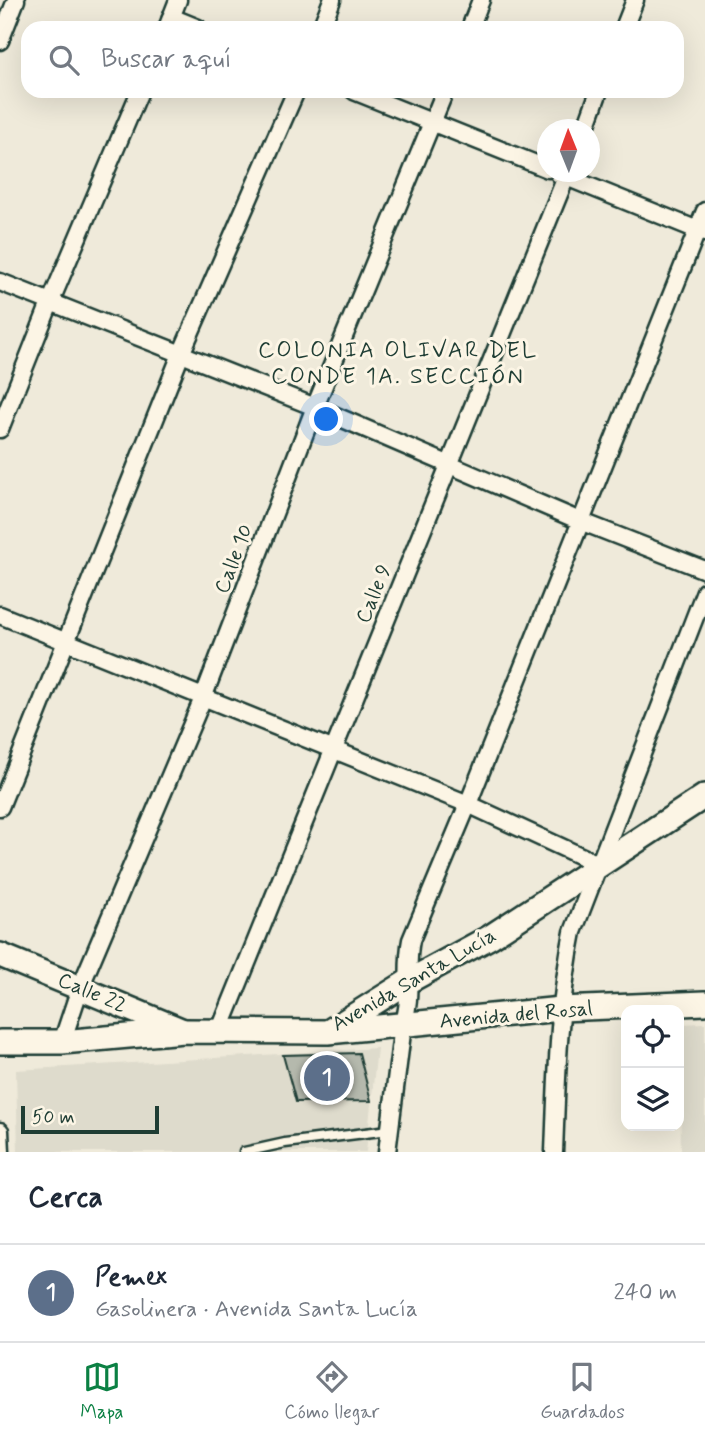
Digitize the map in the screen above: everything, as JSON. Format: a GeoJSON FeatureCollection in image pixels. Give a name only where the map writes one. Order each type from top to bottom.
{"type":"FeatureCollection","features":[{"type":"Feature","properties":{"kind":"street"},"geometry":{"type":"LineString","coordinates":[[0,41],[16,0]]}},
{"type":"Feature","properties":{"kind":"street"},"geometry":{"type":"LineString","coordinates":[[170,21],[178,0]]}},
{"type":"Feature","properties":{"kind":"street"},"geometry":{"type":"LineString","coordinates":[[324,21],[332,0]]}},
{"type":"Feature","properties":{"kind":"street"},"geometry":{"type":"LineString","coordinates":[[473,21],[481,0]]}},
{"type":"Feature","properties":{"kind":"street"},"geometry":{"type":"LineString","coordinates":[[627,21],[635,0]]}},
{"type":"Feature","properties":{"kind":"street"},"geometry":{"type":"LineString","coordinates":[[0,429],[137,98]]}},
{"type":"Feature","properties":{"kind":"street"},"geometry":{"type":"LineString","coordinates":[[0,807],[181,354],[293,98]]}},
{"type":"Feature","properties":{"kind":"street"},"geometry":{"type":"LineString","coordinates":[[372,98],[537,165]]}},
{"type":"Feature","properties":{"kind":"street","name":"Calle 10"},"geometry":{"type":"LineString","coordinates":[[62,1042],[80,988],[203,698],[315,407],[442,98]]}},
{"type":"Feature","properties":{"kind":"street"},"geometry":{"type":"LineString","coordinates":[[589,119],[597,98]]}},
{"type":"Feature","properties":{"kind":"street","name":"Calle 9"},"geometry":{"type":"LineString","coordinates":[[219,1032],[449,464],[559,182]]}},
{"type":"Feature","properties":{"kind":"street"},"geometry":{"type":"LineString","coordinates":[[584,182],[701,231]]}},
{"type":"Feature","properties":{"kind":"street"},"geometry":{"type":"LineString","coordinates":[[387,1152],[403,1025],[408,1011],[411,940],[580,521],[701,231],[705,211]]}},
{"type":"Feature","properties":{"kind":"street"},"geometry":{"type":"LineString","coordinates":[[0,282],[315,407],[580,521],[705,570]]}},
{"type":"Feature","properties":{"kind":"street"},"geometry":{"type":"LineString","coordinates":[[554,1152],[563,979],[573,932],[705,591]]}},
{"type":"Feature","properties":{"kind":"street"},"geometry":{"type":"LineString","coordinates":[[0,615],[468,804],[598,864]]}},
{"type":"Feature","properties":{"kind":"street","name":"Avenida Santa Lucía"},"geometry":{"type":"LineString","coordinates":[[0,1042],[62,1042],[184,1031],[328,1031],[490,937],[705,796]]}},
{"type":"Feature","properties":{"kind":"street","name":"Calle 22"},"geometry":{"type":"LineString","coordinates":[[0,955],[184,1031]]}},
{"type":"Feature","properties":{"kind":"street","name":"Avenida del Rosal"},"geometry":{"type":"LineString","coordinates":[[328,1031],[561,1009],[705,1003]]}},
{"type":"Feature","properties":{"kind":"street"},"geometry":{"type":"LineString","coordinates":[[0,1131],[1,1152]]}},
{"type":"Feature","properties":{"kind":"lane"},"geometry":{"type":"LineString","coordinates":[[244,1152],[285,1143],[390,1130]]}},
{"type":"Feature","properties":{"kind":"shaded area"},"geometry":{"type":"Polygon","coordinates":[[[705,1023],[705,1152],[681,1152],[681,1131],[684,1131],[684,1024],[705,1023]]]}},
{"type":"Feature","properties":{"kind":"shaded area"},"geometry":{"type":"Polygon","coordinates":[[[377,1048],[366,1152],[18,1152],[16,1070],[377,1048]]]}},
{"type":"Feature","properties":{"kind":"building"},"geometry":{"type":"Polygon","coordinates":[[[359,1053],[371,1101],[296,1102],[283,1055],[359,1053]]]}},
{"type":"Feature","properties":{"kind":"place","name":"Pemex"},"geometry":{"type":"Point","coordinates":[327,1078]}},
{"type":"Feature","properties":{"kind":"district","name":"COLONIA OLIVAR DEL CONDE 1A. SECCIÓN"},"geometry":{"type":"Point","coordinates":[398,364]}}]}
